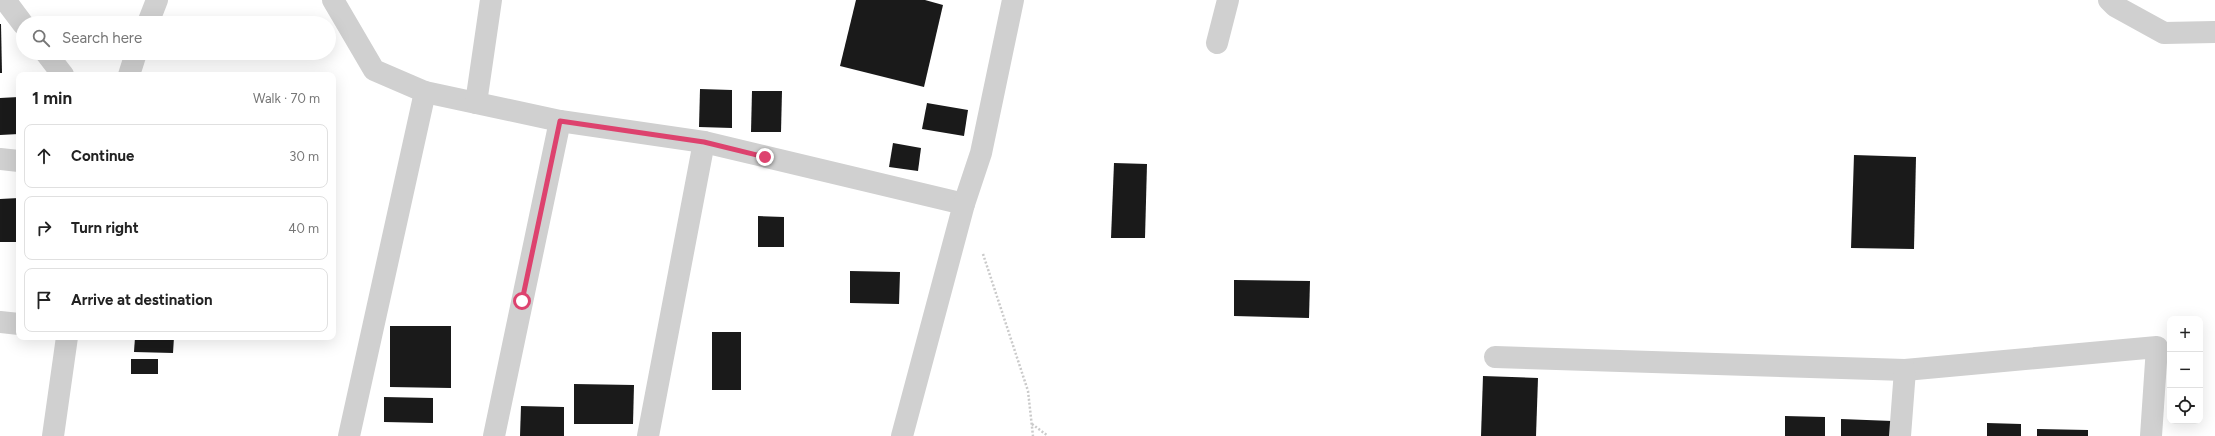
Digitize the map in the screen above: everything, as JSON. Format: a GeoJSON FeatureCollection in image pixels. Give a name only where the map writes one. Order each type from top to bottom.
{"type":"FeatureCollection","features":[{"type":"Feature","properties":{"kind":"street"},"geometry":{"type":"LineString","coordinates":[[4,0],[17,16]]}},
{"type":"Feature","properties":{"kind":"street"},"geometry":{"type":"LineString","coordinates":[[151,16],[157,0]]}},
{"type":"Feature","properties":{"kind":"street"},"geometry":{"type":"LineString","coordinates":[[334,0],[374,70],[425,92],[560,121],[704,142],[964,204]]}},
{"type":"Feature","properties":{"kind":"street"},"geometry":{"type":"LineString","coordinates":[[476,103],[491,0]]}},
{"type":"Feature","properties":{"kind":"street"},"geometry":{"type":"LineString","coordinates":[[902,436],[964,204],[981,153],[1012,0]]}},
{"type":"Feature","properties":{"kind":"street"},"geometry":{"type":"LineString","coordinates":[[1217,43],[1228,0]]}},
{"type":"Feature","properties":{"kind":"street"},"geometry":{"type":"LineString","coordinates":[[2109,0],[2115,6],[2164,33],[2215,32]]}},
{"type":"Feature","properties":{"kind":"street"},"geometry":{"type":"LineString","coordinates":[[51,60],[61,72]]}},
{"type":"Feature","properties":{"kind":"street"},"geometry":{"type":"LineString","coordinates":[[130,72],[134,60]]}},
{"type":"Feature","properties":{"kind":"street"},"geometry":{"type":"LineString","coordinates":[[349,436],[425,92]]}},
{"type":"Feature","properties":{"kind":"street"},"geometry":{"type":"LineString","coordinates":[[494,436],[560,121]]}},
{"type":"Feature","properties":{"kind":"street"},"geometry":{"type":"LineString","coordinates":[[648,436],[704,142]]}},
{"type":"Feature","properties":{"kind":"street"},"geometry":{"type":"LineString","coordinates":[[0,159],[16,161]]}},
{"type":"Feature","properties":{"kind":"street"},"geometry":{"type":"LineString","coordinates":[[0,322],[16,324]]}},
{"type":"Feature","properties":{"kind":"street"},"geometry":{"type":"LineString","coordinates":[[53,436],[67,340]]}},
{"type":"Feature","properties":{"kind":"street"},"geometry":{"type":"LineString","coordinates":[[1495,357],[1905,370],[2157,347],[2151,436]]}},
{"type":"Feature","properties":{"kind":"street"},"geometry":{"type":"LineString","coordinates":[[1900,436],[1905,370]]}},
{"type":"Feature","properties":{"kind":"path"},"geometry":{"type":"LineString","coordinates":[[982,252],[1028,391],[1033,436]]}},
{"type":"Feature","properties":{"kind":"path"},"geometry":{"type":"LineString","coordinates":[[1032,424],[1048,436]]}},
{"type":"Feature","properties":{"kind":"building"},"geometry":{"type":"Polygon","coordinates":[[[856,0],[925,0],[943,5],[924,87],[840,66],[856,0]]]}},
{"type":"Feature","properties":{"kind":"building"},"geometry":{"type":"Polygon","coordinates":[[[1,24],[2,73],[0,73],[1,24]]]}},
{"type":"Feature","properties":{"kind":"building"},"geometry":{"type":"Polygon","coordinates":[[[700,89],[732,90],[732,128],[699,127],[700,89]]]}},
{"type":"Feature","properties":{"kind":"building"},"geometry":{"type":"Polygon","coordinates":[[[752,91],[782,91],[781,132],[751,132],[752,91]]]}},
{"type":"Feature","properties":{"kind":"building"},"geometry":{"type":"Polygon","coordinates":[[[16,97],[16,134],[0,135],[0,98],[16,97]]]}},
{"type":"Feature","properties":{"kind":"building"},"geometry":{"type":"Polygon","coordinates":[[[927,103],[968,110],[964,136],[922,129],[927,103]]]}},
{"type":"Feature","properties":{"kind":"building"},"geometry":{"type":"Polygon","coordinates":[[[893,143],[921,148],[918,171],[889,167],[893,143]]]}},
{"type":"Feature","properties":{"kind":"building"},"geometry":{"type":"Polygon","coordinates":[[[1854,155],[1916,157],[1914,249],[1851,248],[1854,155]]]}},
{"type":"Feature","properties":{"kind":"building"},"geometry":{"type":"Polygon","coordinates":[[[1114,163],[1147,164],[1145,238],[1111,238],[1114,163]]]}},
{"type":"Feature","properties":{"kind":"building"},"geometry":{"type":"Polygon","coordinates":[[[16,198],[16,242],[0,242],[0,199],[16,198]]]}},
{"type":"Feature","properties":{"kind":"building"},"geometry":{"type":"Polygon","coordinates":[[[758,216],[784,217],[784,247],[758,247],[758,216]]]}},
{"type":"Feature","properties":{"kind":"building"},"geometry":{"type":"Polygon","coordinates":[[[850,271],[900,272],[899,304],[850,303],[850,271]]]}},
{"type":"Feature","properties":{"kind":"building"},"geometry":{"type":"Polygon","coordinates":[[[1234,280],[1310,281],[1309,318],[1234,316],[1234,280]]]}},
{"type":"Feature","properties":{"kind":"building"},"geometry":{"type":"Polygon","coordinates":[[[390,326],[451,326],[451,388],[390,387],[390,326]]]}},
{"type":"Feature","properties":{"kind":"building"},"geometry":{"type":"Polygon","coordinates":[[[712,332],[741,332],[741,390],[712,390],[712,332]]]}},
{"type":"Feature","properties":{"kind":"building"},"geometry":{"type":"Polygon","coordinates":[[[135,340],[174,340],[173,353],[134,352],[135,340]]]}},
{"type":"Feature","properties":{"kind":"building"},"geometry":{"type":"Polygon","coordinates":[[[131,359],[158,359],[158,374],[131,374],[131,359]]]}},
{"type":"Feature","properties":{"kind":"building"},"geometry":{"type":"Polygon","coordinates":[[[1483,376],[1538,378],[1536,436],[1481,436],[1483,376]]]}},
{"type":"Feature","properties":{"kind":"building"},"geometry":{"type":"Polygon","coordinates":[[[574,384],[634,385],[633,424],[574,424],[574,384]]]}},
{"type":"Feature","properties":{"kind":"building"},"geometry":{"type":"Polygon","coordinates":[[[384,397],[433,398],[433,423],[384,422],[384,397]]]}},
{"type":"Feature","properties":{"kind":"building"},"geometry":{"type":"Polygon","coordinates":[[[521,406],[564,407],[564,436],[520,436],[521,406]]]}},
{"type":"Feature","properties":{"kind":"building"},"geometry":{"type":"Polygon","coordinates":[[[1785,416],[1825,417],[1825,436],[1785,436],[1785,416]]]}},
{"type":"Feature","properties":{"kind":"building"},"geometry":{"type":"Polygon","coordinates":[[[1841,419],[1892,421],[1892,436],[1841,436],[1841,419]]]}},
{"type":"Feature","properties":{"kind":"building"},"geometry":{"type":"Polygon","coordinates":[[[1987,423],[2021,424],[2021,436],[1987,436],[1987,423]]]}},
{"type":"Feature","properties":{"kind":"building"},"geometry":{"type":"Polygon","coordinates":[[[2037,429],[2088,430],[2088,436],[2037,436],[2037,429]]]}},
{"type":"Feature","properties":{"kind":"route"},"geometry":{"type":"LineString","coordinates":[[522,301],[560,121],[704,142],[765,157]]}}]}
